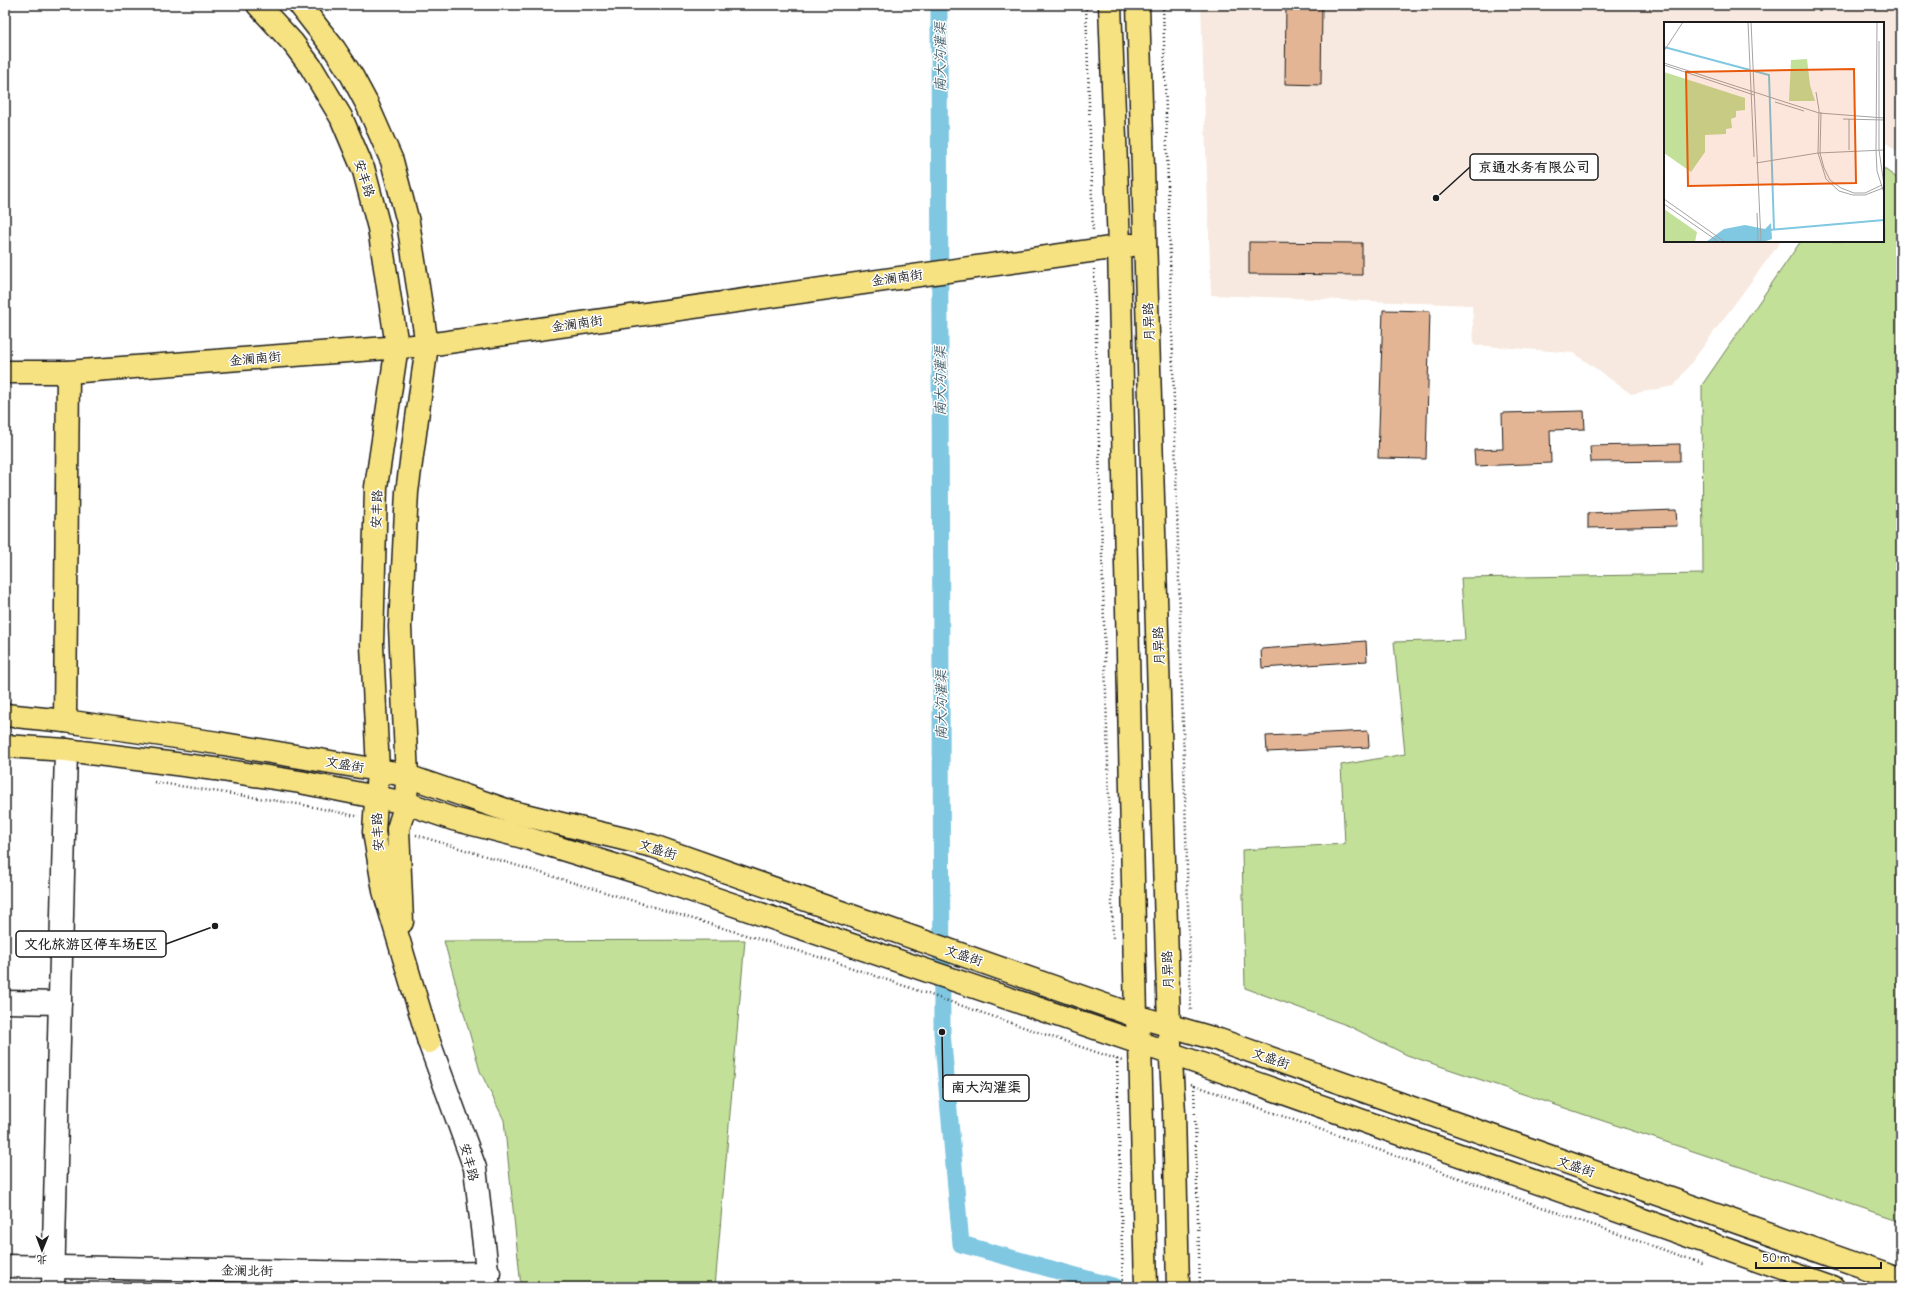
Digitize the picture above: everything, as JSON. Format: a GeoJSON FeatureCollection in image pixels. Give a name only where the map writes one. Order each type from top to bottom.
{"type":"FeatureCollection","features":[{"type":"Feature","properties":{"kind":"main road","name":"安丰路"},"geometry":{"type":"LineString","coordinates":[[258,5],[293,43],[311,67],[341,117],[366,178],[379,228],[397,346],[376,487],[372,646],[378,770],[374,832],[384,891],[430,1042]]}},
{"type":"Feature","properties":{"kind":"main road","name":"安丰路"},"geometry":{"type":"LineString","coordinates":[[300,5],[335,50],[352,76],[381,132],[392,161],[408,222],[427,344],[408,492],[400,627],[407,776],[406,802],[398,829],[403,940],[430,1042]]}},
{"type":"Feature","properties":{"kind":"main road"},"geometry":{"type":"LineString","coordinates":[[1110,5],[1118,246],[1136,1016],[1140,1044],[1146,1287]]}},
{"type":"Feature","properties":{"kind":"main road","name":"月异路"},"geometry":{"type":"LineString","coordinates":[[1138,5],[1169,1025],[1173,1077],[1178,1287]]}},
{"type":"Feature","properties":{"kind":"main road","name":"金澜南街"},"geometry":{"type":"LineString","coordinates":[[5,372],[68,372],[427,344],[1118,246],[1145,244]]}},
{"type":"Feature","properties":{"kind":"main road"},"geometry":{"type":"LineString","coordinates":[[65,721],[68,372]]}},
{"type":"Feature","properties":{"kind":"main road","name":"文盛街"},"geometry":{"type":"LineString","coordinates":[[5,715],[65,721],[234,745],[378,770],[407,776],[512,812],[653,846],[1015,974],[1136,1016],[1191,1031],[1901,1280]]}},
{"type":"Feature","properties":{"kind":"main road","name":"文盛街"},"geometry":{"type":"LineString","coordinates":[[5,746],[66,750],[215,769],[406,802],[453,819],[523,837],[640,873],[1193,1062],[1833,1287]]}},
{"type":"Feature","properties":{"kind":"street"},"geometry":{"type":"LineString","coordinates":[[54,1277],[66,750]]}},
{"type":"Feature","properties":{"kind":"street"},"geometry":{"type":"LineString","coordinates":[[5,1002],[60,1003]]}},
{"type":"Feature","properties":{"kind":"street","name":"安丰路"},"geometry":{"type":"LineString","coordinates":[[430,1042],[475,1168],[489,1280]]}},
{"type":"Feature","properties":{"kind":"street","name":"金澜北街"},"geometry":{"type":"LineString","coordinates":[[5,1266],[54,1277],[426,1274],[489,1280]]}},
{"type":"Feature","properties":{"kind":"path"},"geometry":{"type":"LineString","coordinates":[[1086,5],[1114,944]]}},
{"type":"Feature","properties":{"kind":"path","name":"月异路"},"geometry":{"type":"LineString","coordinates":[[1163,5],[1191,1031]]}},
{"type":"Feature","properties":{"kind":"path"},"geometry":{"type":"LineString","coordinates":[[150,782],[304,805],[375,820]]}},
{"type":"Feature","properties":{"kind":"path"},"geometry":{"type":"LineString","coordinates":[[398,829],[851,967],[1140,1067]]}},
{"type":"Feature","properties":{"kind":"path"},"geometry":{"type":"LineString","coordinates":[[1116,1036],[1123,1287]]}},
{"type":"Feature","properties":{"kind":"path"},"geometry":{"type":"LineString","coordinates":[[1193,1062],[1200,1287]]}},
{"type":"Feature","properties":{"kind":"path"},"geometry":{"type":"LineString","coordinates":[[1173,1077],[1710,1266]]}},
{"type":"Feature","properties":{"kind":"shaded area"},"geometry":{"type":"Polygon","coordinates":[[[1201,5],[1901,5],[1901,154],[1884,142],[1884,22],[1664,22],[1664,242],[1780,242],[1674,386],[1631,394],[1574,353],[1474,345],[1472,305],[1211,295],[1201,5]]]}},
{"type":"Feature","properties":{"kind":"green space"},"geometry":{"type":"Polygon","coordinates":[[[1884,169],[1901,181],[1901,1221],[1407,1055],[1349,1026],[1245,988],[1242,850],[1345,844],[1341,765],[1405,754],[1394,642],[1465,640],[1461,578],[1703,574],[1702,385],[1800,242],[1884,242],[1884,169]]]}},
{"type":"Feature","properties":{"kind":"green space"},"geometry":{"type":"Polygon","coordinates":[[[745,940],[715,1287],[521,1287],[504,1120],[480,1071],[444,941],[745,940]]]}},
{"type":"Feature","properties":{"kind":"building"},"geometry":{"type":"Polygon","coordinates":[[[1286,5],[1322,5],[1321,85],[1285,84],[1286,5]]]}},
{"type":"Feature","properties":{"kind":"building"},"geometry":{"type":"Polygon","coordinates":[[[1249,242],[1362,243],[1362,275],[1249,274],[1249,242]]]}},
{"type":"Feature","properties":{"kind":"building"},"geometry":{"type":"Polygon","coordinates":[[[1383,310],[1430,311],[1426,459],[1378,458],[1383,310]]]}},
{"type":"Feature","properties":{"kind":"building"},"geometry":{"type":"Polygon","coordinates":[[[1584,411],[1585,429],[1550,430],[1551,463],[1475,466],[1474,450],[1503,449],[1502,413],[1584,411]]]}},
{"type":"Feature","properties":{"kind":"building"},"geometry":{"type":"Polygon","coordinates":[[[1680,444],[1680,461],[1591,462],[1590,446],[1680,444]]]}},
{"type":"Feature","properties":{"kind":"building"},"geometry":{"type":"Polygon","coordinates":[[[1676,510],[1677,526],[1588,528],[1588,513],[1676,510]]]}},
{"type":"Feature","properties":{"kind":"building"},"geometry":{"type":"Polygon","coordinates":[[[1366,641],[1367,661],[1262,668],[1261,649],[1366,641]]]}},
{"type":"Feature","properties":{"kind":"building"},"geometry":{"type":"Polygon","coordinates":[[[1368,731],[1369,747],[1267,752],[1266,736],[1368,731]]]}},
{"type":"Feature","properties":{"kind":"waterway","name":"南大沟灌渠"},"geometry":{"type":"LineString","coordinates":[[939,5],[942,1032],[961,1244],[1116,1287]]}},
{"type":"Feature","properties":{"kind":"place","name":"京通水务有限公司"},"geometry":{"type":"Point","coordinates":[1436,198]}},
{"type":"Feature","properties":{"kind":"place","name":"文化旅游区停车场E区"},"geometry":{"type":"Point","coordinates":[215,926]}},
{"type":"Feature","properties":{"kind":"place","name":"南大沟灌渠"},"geometry":{"type":"Point","coordinates":[942,1032]}}]}
